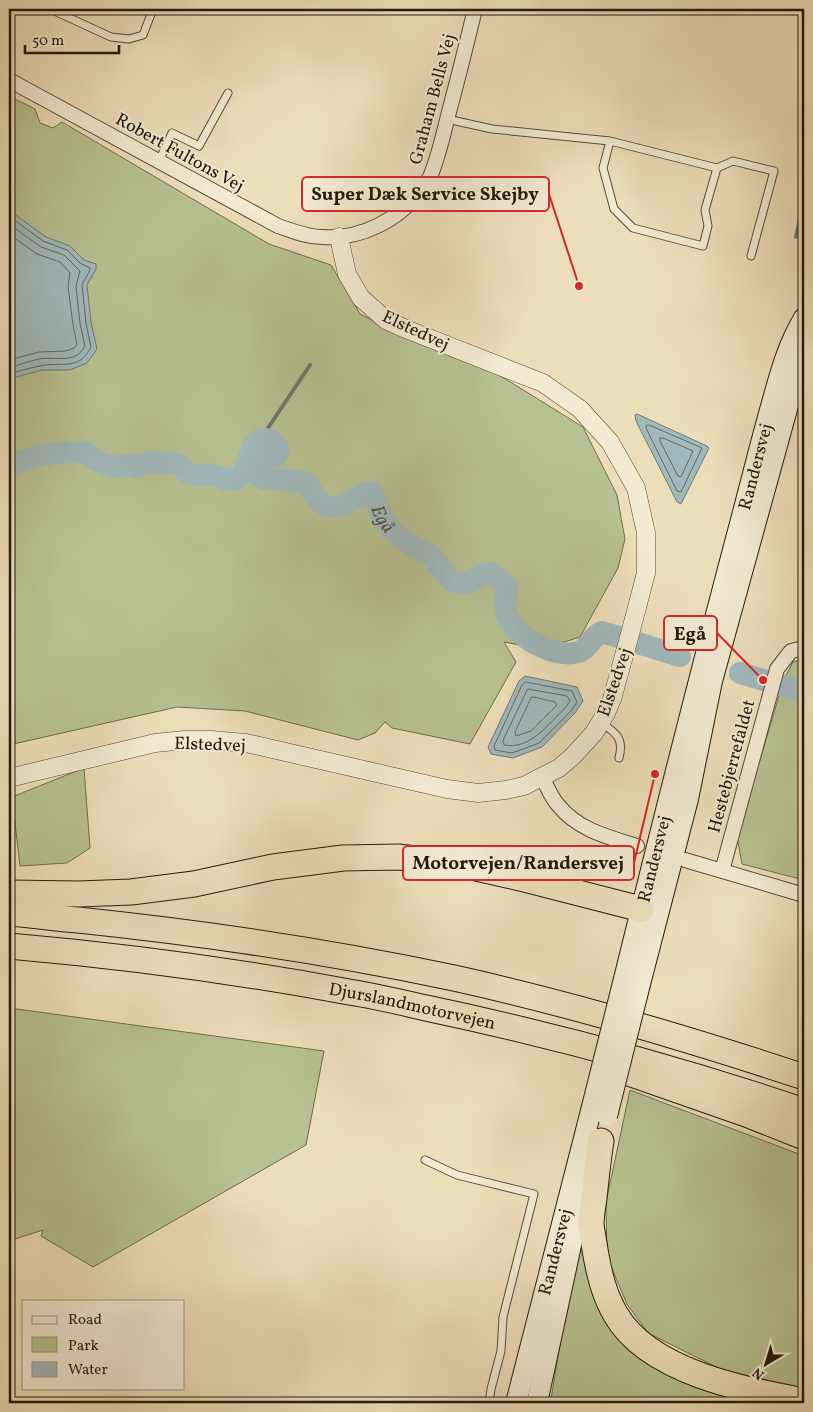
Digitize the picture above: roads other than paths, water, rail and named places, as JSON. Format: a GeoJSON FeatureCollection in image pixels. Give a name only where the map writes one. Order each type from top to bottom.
{"type":"FeatureCollection","features":[{"type":"Feature","properties":{"kind":"highway"},"geometry":{"type":"LineString","coordinates":[[9,893],[79,894],[131,892],[194,884],[273,866],[343,858],[398,857],[454,863],[650,912]]}},
{"type":"Feature","properties":{"kind":"highway","name":"Djurslandmotorvejen"},"geometry":{"type":"LineString","coordinates":[[9,913],[132,925],[302,949],[454,978],[711,1046],[804,1077]]}},
{"type":"Feature","properties":{"kind":"highway","name":"Djurslandmotorvejen"},"geometry":{"type":"LineString","coordinates":[[9,946],[80,952],[186,965],[352,992],[496,1022],[604,1050],[697,1076],[804,1111]]}},
{"type":"Feature","properties":{"kind":"highway"},"geometry":{"type":"LineString","coordinates":[[352,992],[624,1072],[746,1114],[804,1137]]}},
{"type":"Feature","properties":{"kind":"highway"},"geometry":{"type":"LineString","coordinates":[[601,1141],[591,1223],[598,1270],[606,1294],[617,1316],[634,1337],[650,1351],[673,1364],[719,1381],[804,1402]]}},
{"type":"Feature","properties":{"kind":"main road","name":"Randersvej"},"geometry":{"type":"LineString","coordinates":[[516,1403],[599,1113],[650,912],[677,768],[765,426],[780,373],[796,331],[804,318]]}},
{"type":"Feature","properties":{"kind":"main road","name":"Randersvej"},"geometry":{"type":"LineString","coordinates":[[650,912],[688,799],[712,681],[795,380],[804,359]]}},
{"type":"Feature","properties":{"kind":"main road","name":"Randersvej"},"geometry":{"type":"LineString","coordinates":[[537,1403],[576,1222],[601,1141],[599,1113]]}},
{"type":"Feature","properties":{"kind":"street","name":"Graham Bells Vej"},"geometry":{"type":"LineString","coordinates":[[339,237],[380,225],[396,215],[414,200],[429,179],[440,147],[475,9]]}},
{"type":"Feature","properties":{"kind":"street","name":"Robert Fultons Vej"},"geometry":{"type":"LineString","coordinates":[[9,80],[278,226],[300,234],[322,238],[339,237]]}},
{"type":"Feature","properties":{"kind":"street","name":"Elstedvej"},"geometry":{"type":"LineString","coordinates":[[9,778],[146,745],[202,740],[246,743],[447,789],[478,792],[506,790],[524,786],[559,768],[584,746],[601,723],[612,699],[646,573],[646,533],[636,488],[610,442],[580,409],[543,383],[386,320],[361,298],[352,285],[347,274],[339,237]]}},
{"type":"Feature","properties":{"kind":"street","name":"Hestebjerrefaldet"},"geometry":{"type":"LineString","coordinates":[[722,871],[777,668],[791,652],[804,648]]}},
{"type":"Feature","properties":{"kind":"street"},"geometry":{"type":"LineString","coordinates":[[542,777],[557,804],[566,814],[582,826],[598,834],[637,846]]}},
{"type":"Feature","properties":{"kind":"street"},"geometry":{"type":"LineString","coordinates":[[685,860],[804,895]]}},
{"type":"Feature","properties":{"kind":"lane"},"geometry":{"type":"LineString","coordinates":[[9,13],[11,9]]}},
{"type":"Feature","properties":{"kind":"lane"},"geometry":{"type":"LineString","coordinates":[[50,9],[111,37],[129,40],[143,35],[153,9]]}},
{"type":"Feature","properties":{"kind":"lane"},"geometry":{"type":"LineString","coordinates":[[158,161],[172,133],[199,146],[228,93]]}},
{"type":"Feature","properties":{"kind":"lane"},"geometry":{"type":"LineString","coordinates":[[447,120],[492,129],[610,141],[717,168],[733,161],[774,171],[751,256]]}},
{"type":"Feature","properties":{"kind":"lane"},"geometry":{"type":"LineString","coordinates":[[610,141],[604,168],[614,209],[633,228],[702,246],[708,226],[705,210],[717,168]]}},
{"type":"Feature","properties":{"kind":"lane"},"geometry":{"type":"LineString","coordinates":[[601,723],[616,733],[621,742],[620,758]]}},
{"type":"Feature","properties":{"kind":"lane"},"geometry":{"type":"LineString","coordinates":[[425,1160],[457,1175],[534,1194],[503,1317],[501,1351],[489,1403]]}},
{"type":"Feature","properties":{"kind":"water"},"geometry":{"type":"Polygon","coordinates":[[[9,209],[46,237],[70,246],[84,260],[96,264],[96,269],[87,285],[91,322],[97,349],[87,363],[70,370],[42,370],[9,379],[9,209]]]}},
{"type":"Feature","properties":{"kind":"water"},"geometry":{"type":"Polygon","coordinates":[[[637,414],[709,448],[681,504],[677,502],[636,421],[635,415],[637,414]]]}},
{"type":"Feature","properties":{"kind":"water"},"geometry":{"type":"Polygon","coordinates":[[[525,676],[577,687],[583,701],[575,713],[542,747],[513,758],[491,754],[488,747],[519,681],[525,676]]]}},
{"type":"Feature","properties":{"kind":"waterway"},"geometry":{"type":"LineString","coordinates":[[796,237],[804,202]]}},
{"type":"Feature","properties":{"kind":"waterway"},"geometry":{"type":"LineString","coordinates":[[260,440],[310,365]]}},
{"type":"Feature","properties":{"kind":"waterway","name":"Egå"},"geometry":{"type":"LineString","coordinates":[[9,466],[13,463],[42,455],[85,452],[95,460],[113,467],[129,465],[134,467],[150,462],[171,463],[180,465],[188,473],[213,475],[230,480],[239,478],[244,471],[255,443],[266,439],[272,441],[279,449],[276,456],[259,461],[257,466],[259,476],[264,479],[290,480],[308,484],[321,503],[333,507],[340,506],[372,492],[381,515],[389,526],[408,543],[430,554],[451,580],[465,583],[481,575],[491,573],[506,585],[505,608],[507,615],[519,631],[537,645],[559,652],[579,652],[595,636],[602,632],[680,656]]}},
{"type":"Feature","properties":{"kind":"waterway","name":"Egå"},"geometry":{"type":"LineString","coordinates":[[740,673],[804,692]]}},
{"type":"Feature","properties":{"kind":"place","name":"Super Dæk Service Skejby"},"geometry":{"type":"Point","coordinates":[579,286]}},
{"type":"Feature","properties":{"kind":"place","name":"Egå"},"geometry":{"type":"Point","coordinates":[763,680]}},
{"type":"Feature","properties":{"kind":"place","name":"Motorvejen/Randersvej"},"geometry":{"type":"Point","coordinates":[655,774]}}]}
